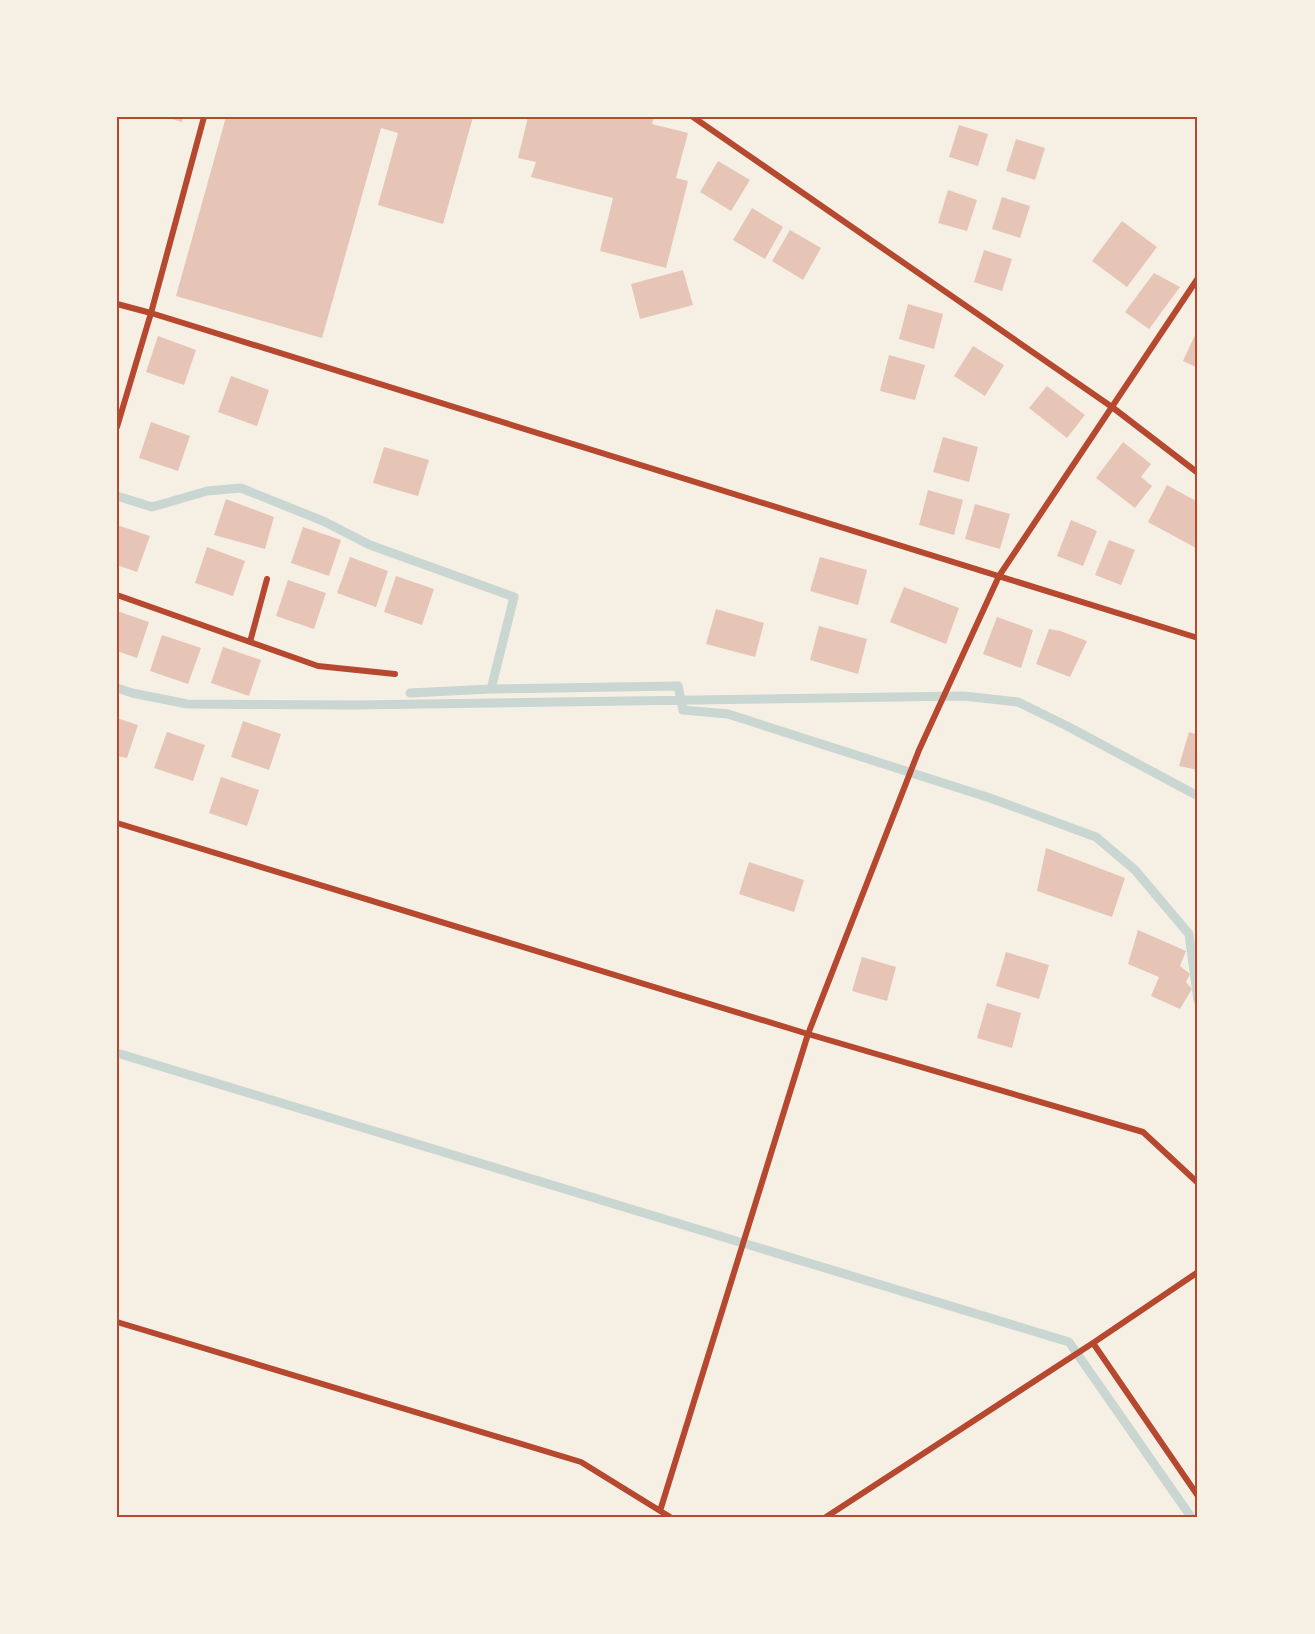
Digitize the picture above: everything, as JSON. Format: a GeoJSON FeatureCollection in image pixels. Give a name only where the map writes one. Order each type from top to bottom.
{"type":"FeatureCollection","features":[{"type":"Feature","properties":{"kind":"street"},"geometry":{"type":"LineString","coordinates":[[117,427],[151,313],[204,117]]}},
{"type":"Feature","properties":{"kind":"street"},"geometry":{"type":"LineString","coordinates":[[693,117],[1112,407],[1198,473]]}},
{"type":"Feature","properties":{"kind":"street"},"geometry":{"type":"LineString","coordinates":[[660,1511],[808,1034],[918,750],[999,576],[1198,278]]}},
{"type":"Feature","properties":{"kind":"street"},"geometry":{"type":"LineString","coordinates":[[117,304],[1198,638]]}},
{"type":"Feature","properties":{"kind":"street"},"geometry":{"type":"LineString","coordinates":[[250,642],[267,579]]}},
{"type":"Feature","properties":{"kind":"street"},"geometry":{"type":"LineString","coordinates":[[117,595],[318,666],[395,674]]}},
{"type":"Feature","properties":{"kind":"street"},"geometry":{"type":"LineString","coordinates":[[117,823],[808,1034],[1143,1132],[1198,1183]]}},
{"type":"Feature","properties":{"kind":"street"},"geometry":{"type":"LineString","coordinates":[[826,1517],[1198,1272]]}},
{"type":"Feature","properties":{"kind":"street"},"geometry":{"type":"LineString","coordinates":[[117,1322],[581,1462],[670,1517]]}},
{"type":"Feature","properties":{"kind":"street"},"geometry":{"type":"LineString","coordinates":[[1093,1342],[1198,1496]]}},
{"type":"Feature","properties":{"kind":"building"},"geometry":{"type":"Polygon","coordinates":[[[165,117],[183,117],[182,122],[165,117]]]}},
{"type":"Feature","properties":{"kind":"building"},"geometry":{"type":"Polygon","coordinates":[[[226,117],[473,117],[443,224],[378,205],[398,133],[381,128],[322,338],[176,296],[226,117]]]}},
{"type":"Feature","properties":{"kind":"building"},"geometry":{"type":"Polygon","coordinates":[[[528,117],[654,117],[652,124],[688,133],[676,178],[688,181],[666,268],[600,251],[613,198],[531,177],[536,162],[518,158],[528,117]]]}},
{"type":"Feature","properties":{"kind":"building"},"geometry":{"type":"Polygon","coordinates":[[[959,125],[988,134],[978,166],[949,157],[959,125]]]}},
{"type":"Feature","properties":{"kind":"building"},"geometry":{"type":"Polygon","coordinates":[[[1016,139],[1045,148],[1035,180],[1006,171],[1016,139]]]}},
{"type":"Feature","properties":{"kind":"building"},"geometry":{"type":"Polygon","coordinates":[[[718,161],[750,180],[731,211],[700,192],[718,161]]]}},
{"type":"Feature","properties":{"kind":"building"},"geometry":{"type":"Polygon","coordinates":[[[948,190],[977,200],[967,231],[938,223],[948,190]]]}},
{"type":"Feature","properties":{"kind":"building"},"geometry":{"type":"Polygon","coordinates":[[[1002,197],[1030,206],[1020,238],[992,229],[1002,197]]]}},
{"type":"Feature","properties":{"kind":"building"},"geometry":{"type":"Polygon","coordinates":[[[752,208],[783,227],[765,259],[733,240],[752,208]]]}},
{"type":"Feature","properties":{"kind":"building"},"geometry":{"type":"Polygon","coordinates":[[[1122,221],[1157,247],[1127,287],[1092,261],[1122,221]]]}},
{"type":"Feature","properties":{"kind":"building"},"geometry":{"type":"Polygon","coordinates":[[[790,230],[821,248],[803,280],[772,261],[790,230]]]}},
{"type":"Feature","properties":{"kind":"building"},"geometry":{"type":"Polygon","coordinates":[[[984,250],[1012,259],[1002,291],[974,282],[984,250]]]}},
{"type":"Feature","properties":{"kind":"building"},"geometry":{"type":"Polygon","coordinates":[[[683,270],[693,305],[640,319],[631,284],[683,270]]]}},
{"type":"Feature","properties":{"kind":"building"},"geometry":{"type":"Polygon","coordinates":[[[1154,273],[1180,287],[1149,329],[1125,312],[1154,273]]]}},
{"type":"Feature","properties":{"kind":"building"},"geometry":{"type":"Polygon","coordinates":[[[908,304],[943,314],[934,349],[899,339],[908,304]]]}},
{"type":"Feature","properties":{"kind":"building"},"geometry":{"type":"Polygon","coordinates":[[[1195,335],[1198,337],[1198,368],[1183,361],[1195,335]]]}},
{"type":"Feature","properties":{"kind":"building"},"geometry":{"type":"Polygon","coordinates":[[[158,336],[196,350],[184,385],[146,372],[158,336]]]}},
{"type":"Feature","properties":{"kind":"building"},"geometry":{"type":"Polygon","coordinates":[[[973,346],[1004,365],[985,396],[954,376],[973,346]]]}},
{"type":"Feature","properties":{"kind":"building"},"geometry":{"type":"Polygon","coordinates":[[[889,355],[925,365],[915,400],[880,391],[889,355]]]}},
{"type":"Feature","properties":{"kind":"building"},"geometry":{"type":"Polygon","coordinates":[[[231,376],[269,390],[257,426],[218,412],[231,376]]]}},
{"type":"Feature","properties":{"kind":"building"},"geometry":{"type":"Polygon","coordinates":[[[1047,386],[1085,415],[1067,438],[1029,408],[1047,386]]]}},
{"type":"Feature","properties":{"kind":"building"},"geometry":{"type":"Polygon","coordinates":[[[151,422],[190,436],[178,471],[139,458],[151,422]]]}},
{"type":"Feature","properties":{"kind":"building"},"geometry":{"type":"Polygon","coordinates":[[[943,437],[978,447],[969,482],[933,472],[943,437]]]}},
{"type":"Feature","properties":{"kind":"building"},"geometry":{"type":"Polygon","coordinates":[[[1123,442],[1151,464],[1141,477],[1152,486],[1135,508],[1096,478],[1123,442]]]}},
{"type":"Feature","properties":{"kind":"building"},"geometry":{"type":"Polygon","coordinates":[[[384,447],[429,460],[418,496],[373,483],[384,447]]]}},
{"type":"Feature","properties":{"kind":"building"},"geometry":{"type":"Polygon","coordinates":[[[1167,485],[1198,502],[1198,545],[1196,548],[1148,522],[1167,485]]]}},
{"type":"Feature","properties":{"kind":"building"},"geometry":{"type":"Polygon","coordinates":[[[928,490],[963,500],[954,535],[919,525],[928,490]]]}},
{"type":"Feature","properties":{"kind":"building"},"geometry":{"type":"Polygon","coordinates":[[[226,499],[274,517],[265,549],[214,535],[226,499]]]}},
{"type":"Feature","properties":{"kind":"building"},"geometry":{"type":"Polygon","coordinates":[[[975,504],[1010,514],[1000,549],[965,539],[975,504]]]}},
{"type":"Feature","properties":{"kind":"building"},"geometry":{"type":"Polygon","coordinates":[[[1071,520],[1097,531],[1083,566],[1057,556],[1071,520]]]}},
{"type":"Feature","properties":{"kind":"building"},"geometry":{"type":"Polygon","coordinates":[[[117,525],[150,536],[137,572],[117,565],[117,525]]]}},
{"type":"Feature","properties":{"kind":"building"},"geometry":{"type":"Polygon","coordinates":[[[303,527],[341,540],[329,576],[291,563],[303,527]]]}},
{"type":"Feature","properties":{"kind":"building"},"geometry":{"type":"Polygon","coordinates":[[[1109,540],[1135,550],[1121,585],[1095,575],[1109,540]]]}},
{"type":"Feature","properties":{"kind":"building"},"geometry":{"type":"Polygon","coordinates":[[[207,547],[245,561],[233,596],[195,583],[207,547]]]}},
{"type":"Feature","properties":{"kind":"building"},"geometry":{"type":"Polygon","coordinates":[[[350,557],[388,571],[376,607],[337,593],[350,557]]]}},
{"type":"Feature","properties":{"kind":"building"},"geometry":{"type":"Polygon","coordinates":[[[820,557],[867,570],[858,605],[810,591],[820,557]]]}},
{"type":"Feature","properties":{"kind":"building"},"geometry":{"type":"Polygon","coordinates":[[[396,576],[434,589],[422,625],[384,612],[396,576]]]}},
{"type":"Feature","properties":{"kind":"building"},"geometry":{"type":"Polygon","coordinates":[[[288,580],[326,593],[314,629],[276,616],[288,580]]]}},
{"type":"Feature","properties":{"kind":"building"},"geometry":{"type":"Polygon","coordinates":[[[904,587],[959,608],[946,644],[890,622],[904,587]]]}},
{"type":"Feature","properties":{"kind":"building"},"geometry":{"type":"Polygon","coordinates":[[[716,609],[764,623],[755,657],[706,644],[716,609]]]}},
{"type":"Feature","properties":{"kind":"building"},"geometry":{"type":"Polygon","coordinates":[[[117,611],[149,622],[137,658],[117,651],[117,611]]]}},
{"type":"Feature","properties":{"kind":"building"},"geometry":{"type":"Polygon","coordinates":[[[997,617],[1033,630],[1021,668],[983,654],[997,617]]]}},
{"type":"Feature","properties":{"kind":"building"},"geometry":{"type":"Polygon","coordinates":[[[819,626],[867,639],[858,674],[810,660],[819,626]]]}},
{"type":"Feature","properties":{"kind":"building"},"geometry":{"type":"Polygon","coordinates":[[[1049,629],[1087,641],[1070,677],[1036,664],[1049,629]]]}},
{"type":"Feature","properties":{"kind":"building"},"geometry":{"type":"Polygon","coordinates":[[[162,635],[201,648],[188,684],[150,671],[162,635]]]}},
{"type":"Feature","properties":{"kind":"building"},"geometry":{"type":"Polygon","coordinates":[[[223,647],[261,660],[249,696],[211,683],[223,647]]]}},
{"type":"Feature","properties":{"kind":"building"},"geometry":{"type":"Polygon","coordinates":[[[117,718],[138,725],[127,758],[117,756],[117,718]]]}},
{"type":"Feature","properties":{"kind":"building"},"geometry":{"type":"Polygon","coordinates":[[[243,721],[281,734],[269,770],[231,757],[243,721]]]}},
{"type":"Feature","properties":{"kind":"building"},"geometry":{"type":"Polygon","coordinates":[[[167,732],[205,745],[193,781],[154,768],[167,732]]]}},
{"type":"Feature","properties":{"kind":"building"},"geometry":{"type":"Polygon","coordinates":[[[1189,732],[1198,735],[1198,770],[1179,766],[1189,732]]]}},
{"type":"Feature","properties":{"kind":"building"},"geometry":{"type":"Polygon","coordinates":[[[221,777],[259,790],[247,826],[209,813],[221,777]]]}},
{"type":"Feature","properties":{"kind":"building"},"geometry":{"type":"Polygon","coordinates":[[[1046,848],[1125,878],[1112,917],[1037,891],[1046,848]]]}},
{"type":"Feature","properties":{"kind":"building"},"geometry":{"type":"Polygon","coordinates":[[[749,862],[804,880],[794,912],[739,894],[749,862]]]}},
{"type":"Feature","properties":{"kind":"building"},"geometry":{"type":"Polygon","coordinates":[[[1138,930],[1186,951],[1180,966],[1190,974],[1186,982],[1192,989],[1180,1009],[1151,996],[1159,977],[1128,964],[1138,930]]]}},
{"type":"Feature","properties":{"kind":"building"},"geometry":{"type":"Polygon","coordinates":[[[1006,952],[1049,965],[1039,999],[996,986],[1006,952]]]}},
{"type":"Feature","properties":{"kind":"building"},"geometry":{"type":"Polygon","coordinates":[[[862,957],[896,967],[887,1001],[852,991],[862,957]]]}},
{"type":"Feature","properties":{"kind":"building"},"geometry":{"type":"Polygon","coordinates":[[[987,1003],[1021,1013],[1012,1048],[977,1038],[987,1003]]]}},
{"type":"Feature","properties":{"kind":"waterway"},"geometry":{"type":"LineString","coordinates":[[117,496],[152,507],[207,491],[241,488],[323,521],[370,545],[514,597],[491,689],[410,693]]}},
{"type":"Feature","properties":{"kind":"waterway"},"geometry":{"type":"LineString","coordinates":[[491,689],[678,686],[683,710],[728,714],[990,798],[1096,837],[1135,870],[1189,934],[1198,1001]]}},
{"type":"Feature","properties":{"kind":"waterway"},"geometry":{"type":"LineString","coordinates":[[117,688],[187,704],[355,705],[964,696],[1018,702],[1198,796]]}},
{"type":"Feature","properties":{"kind":"waterway"},"geometry":{"type":"LineString","coordinates":[[117,1053],[1069,1342],[1191,1517]]}}]}
